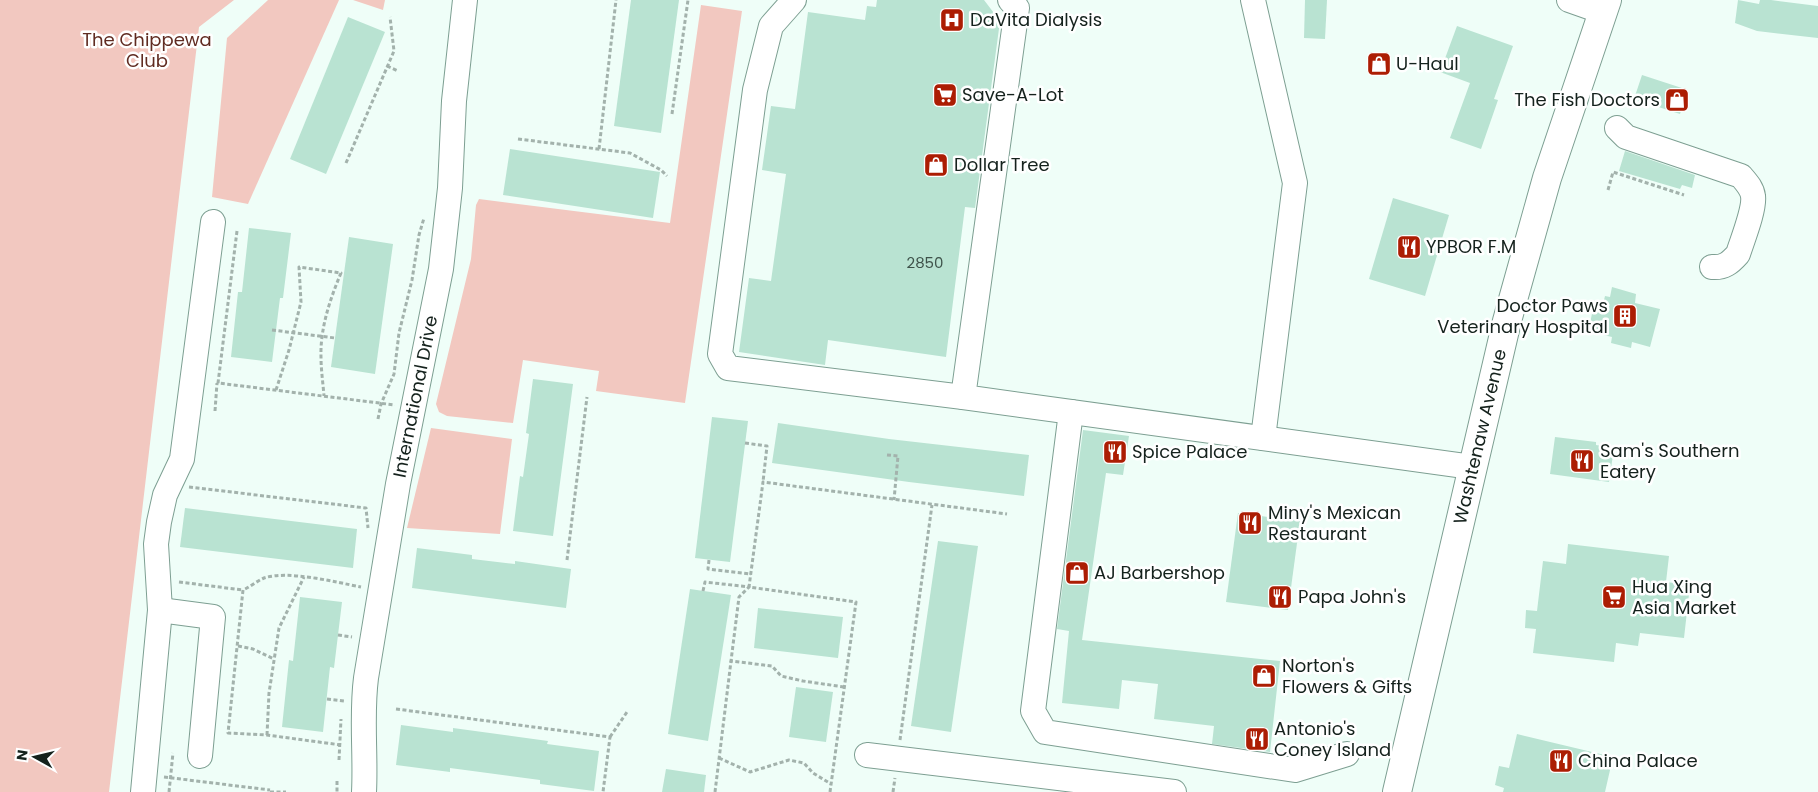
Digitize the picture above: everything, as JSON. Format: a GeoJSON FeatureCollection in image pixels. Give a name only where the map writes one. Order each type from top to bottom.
{"type":"FeatureCollection","features":[{"type":"Feature","properties":{"kind":"main road","name":"Washtenaw Avenue"},"geometry":{"type":"LineString","coordinates":[[1397,792],[1497,361],[1527,247],[1550,169],[1605,6]]}},
{"type":"Feature","properties":{"kind":"street","name":"International Drive"},"geometry":{"type":"LineString","coordinates":[[364,792],[363,703],[366,678],[398,484],[440,270],[450,188],[454,101],[464,0]]}},
{"type":"Feature","properties":{"kind":"street"},"geometry":{"type":"LineString","coordinates":[[794,0],[770,26],[756,90],[720,354],[728,368],[963,397],[1472,467]]}},
{"type":"Feature","properties":{"kind":"street"},"geometry":{"type":"LineString","coordinates":[[963,397],[1017,8],[1010,0]]}},
{"type":"Feature","properties":{"kind":"street"},"geometry":{"type":"LineString","coordinates":[[1253,0],[1295,183],[1263,438]]}},
{"type":"Feature","properties":{"kind":"street"},"geometry":{"type":"LineString","coordinates":[[1569,0],[1605,6]]}},
{"type":"Feature","properties":{"kind":"street"},"geometry":{"type":"LineString","coordinates":[[1617,128],[1626,137],[1741,176],[1747,182],[1753,195],[1753,204],[1738,254],[1721,268],[1712,267]]}},
{"type":"Feature","properties":{"kind":"street"},"geometry":{"type":"LineString","coordinates":[[143,792],[160,610],[156,544],[166,495],[182,459],[213,222]]}},
{"type":"Feature","properties":{"kind":"street"},"geometry":{"type":"LineString","coordinates":[[1071,412],[1032,711],[1045,732],[1295,770],[1347,754]]}},
{"type":"Feature","properties":{"kind":"street"},"geometry":{"type":"LineString","coordinates":[[160,610],[213,617],[200,756]]}},
{"type":"Feature","properties":{"kind":"street"},"geometry":{"type":"LineString","coordinates":[[867,755],[1174,792]]}},
{"type":"Feature","properties":{"kind":"path"},"geometry":{"type":"LineString","coordinates":[[599,150],[616,0]]}},
{"type":"Feature","properties":{"kind":"path"},"geometry":{"type":"LineString","coordinates":[[672,114],[688,0]]}},
{"type":"Feature","properties":{"kind":"path"},"geometry":{"type":"LineString","coordinates":[[346,163],[394,51],[390,17]]}},
{"type":"Feature","properties":{"kind":"path"},"geometry":{"type":"LineString","coordinates":[[387,66],[398,71]]}},
{"type":"Feature","properties":{"kind":"path"},"geometry":{"type":"LineString","coordinates":[[518,139],[630,153],[661,170],[667,176]]}},
{"type":"Feature","properties":{"kind":"path"},"geometry":{"type":"LineString","coordinates":[[1608,190],[1613,172],[1684,195]]}},
{"type":"Feature","properties":{"kind":"path"},"geometry":{"type":"LineString","coordinates":[[378,419],[381,404],[394,374],[399,333],[412,280],[425,211]]}},
{"type":"Feature","properties":{"kind":"path"},"geometry":{"type":"LineString","coordinates":[[237,231],[218,383],[400,406]]}},
{"type":"Feature","properties":{"kind":"path"},"geometry":{"type":"LineString","coordinates":[[276,390],[289,350],[301,302],[300,267],[341,273],[330,298],[322,337],[321,357],[324,396]]}},
{"type":"Feature","properties":{"kind":"path"},"geometry":{"type":"LineString","coordinates":[[272,330],[335,338]]}},
{"type":"Feature","properties":{"kind":"path"},"geometry":{"type":"LineString","coordinates":[[567,560],[587,397]]}},
{"type":"Feature","properties":{"kind":"path"},"geometry":{"type":"LineString","coordinates":[[215,411],[216,401]]}},
{"type":"Feature","properties":{"kind":"path"},"geometry":{"type":"LineString","coordinates":[[715,792],[739,596],[749,587],[767,446],[745,443]]}},
{"type":"Feature","properties":{"kind":"path"},"geometry":{"type":"LineString","coordinates":[[887,455],[898,456],[894,500]]}},
{"type":"Feature","properties":{"kind":"path"},"geometry":{"type":"LineString","coordinates":[[188,480],[186,487],[366,508],[368,529]]}},
{"type":"Feature","properties":{"kind":"path"},"geometry":{"type":"LineString","coordinates":[[763,482],[1007,514]]}},
{"type":"Feature","properties":{"kind":"path"},"geometry":{"type":"LineString","coordinates":[[900,745],[932,505]]}},
{"type":"Feature","properties":{"kind":"path"},"geometry":{"type":"LineString","coordinates":[[709,560],[708,569],[750,574]]}},
{"type":"Feature","properties":{"kind":"path"},"geometry":{"type":"LineString","coordinates":[[173,581],[243,590],[263,579],[279,575],[304,577],[369,588]]}},
{"type":"Feature","properties":{"kind":"path"},"geometry":{"type":"LineString","coordinates":[[267,735],[268,693],[279,628],[304,577]]}},
{"type":"Feature","properties":{"kind":"path"},"geometry":{"type":"LineString","coordinates":[[703,591],[704,582],[856,602],[830,792]]}},
{"type":"Feature","properties":{"kind":"path"},"geometry":{"type":"LineString","coordinates":[[361,596],[362,587]]}},
{"type":"Feature","properties":{"kind":"path"},"geometry":{"type":"LineString","coordinates":[[243,590],[228,733],[267,735],[347,745]]}},
{"type":"Feature","properties":{"kind":"path"},"geometry":{"type":"LineString","coordinates":[[352,646],[355,630]]}},
{"type":"Feature","properties":{"kind":"path"},"geometry":{"type":"LineString","coordinates":[[338,635],[353,638]]}},
{"type":"Feature","properties":{"kind":"path"},"geometry":{"type":"LineString","coordinates":[[238,646],[253,648],[274,659]]}},
{"type":"Feature","properties":{"kind":"path"},"geometry":{"type":"LineString","coordinates":[[731,661],[772,666],[781,676],[844,687]]}},
{"type":"Feature","properties":{"kind":"path"},"geometry":{"type":"LineString","coordinates":[[343,708],[346,694]]}},
{"type":"Feature","properties":{"kind":"path"},"geometry":{"type":"LineString","coordinates":[[396,709],[610,737]]}},
{"type":"Feature","properties":{"kind":"path"},"geometry":{"type":"LineString","coordinates":[[603,792],[610,737],[628,712]]}},
{"type":"Feature","properties":{"kind":"path"},"geometry":{"type":"LineString","coordinates":[[338,760],[342,715]]}},
{"type":"Feature","properties":{"kind":"path"},"geometry":{"type":"LineString","coordinates":[[169,792],[173,753]]}},
{"type":"Feature","properties":{"kind":"path"},"geometry":{"type":"LineString","coordinates":[[719,758],[750,772],[789,760],[804,763],[813,773],[832,784]]}},
{"type":"Feature","properties":{"kind":"path"},"geometry":{"type":"LineString","coordinates":[[893,792],[896,773]]}},
{"type":"Feature","properties":{"kind":"path"},"geometry":{"type":"LineString","coordinates":[[162,776],[286,792]]}},
{"type":"Feature","properties":{"kind":"path"},"geometry":{"type":"LineString","coordinates":[[337,781],[338,792]]}},
{"type":"Feature","properties":{"kind":"path"},"geometry":{"type":"LineString","coordinates":[[230,785],[230,792]]}},
{"type":"Feature","properties":{"kind":"green space","name":"The Chippewa Club"},"geometry":{"type":"Polygon","coordinates":[[[0,0],[234,0],[199,27],[109,792],[0,792],[0,0]]]}},
{"type":"Feature","properties":{"kind":"green space"},"geometry":{"type":"Polygon","coordinates":[[[268,0],[339,0],[248,204],[212,197],[227,38],[268,0]]]}},
{"type":"Feature","properties":{"kind":"green space"},"geometry":{"type":"Polygon","coordinates":[[[353,0],[385,0],[383,10],[353,0]]]}},
{"type":"Feature","properties":{"kind":"green space"},"geometry":{"type":"Polygon","coordinates":[[[701,5],[742,11],[685,403],[596,391],[599,371],[523,360],[513,423],[447,416],[439,412],[436,404],[471,259],[476,205],[479,199],[670,223],[701,5]]]}},
{"type":"Feature","properties":{"kind":"green space"},"geometry":{"type":"Polygon","coordinates":[[[431,428],[512,439],[500,534],[407,528],[431,428]]]}},
{"type":"Feature","properties":{"kind":"building"},"geometry":{"type":"Polygon","coordinates":[[[631,0],[679,0],[661,133],[614,126],[631,0]]]}},
{"type":"Feature","properties":{"kind":"building"},"geometry":{"type":"Polygon","coordinates":[[[877,0],[984,0],[1000,21],[975,208],[965,207],[946,357],[828,340],[825,365],[739,352],[749,278],[771,281],[786,174],[762,170],[771,106],[795,109],[808,12],[865,20],[867,6],[876,7],[877,0]]]}},
{"type":"Feature","properties":{"kind":"building"},"geometry":{"type":"Polygon","coordinates":[[[1305,0],[1327,0],[1325,39],[1304,38],[1305,0]]]}},
{"type":"Feature","properties":{"kind":"building"},"geometry":{"type":"Polygon","coordinates":[[[1738,0],[1759,4],[1760,0],[1771,0],[1818,6],[1818,38],[1757,31],[1735,23],[1738,0]]]}},
{"type":"Feature","properties":{"kind":"building"},"geometry":{"type":"Polygon","coordinates":[[[348,17],[385,32],[326,174],[290,159],[348,17]]]}},
{"type":"Feature","properties":{"kind":"building"},"geometry":{"type":"Polygon","coordinates":[[[1457,26],[1513,46],[1494,99],[1498,100],[1481,149],[1450,138],[1470,83],[1440,72],[1457,26]]]}},
{"type":"Feature","properties":{"kind":"building"},"geometry":{"type":"Polygon","coordinates":[[[1642,75],[1688,90],[1680,114],[1634,99],[1642,75]]]}},
{"type":"Feature","properties":{"kind":"building"},"geometry":{"type":"Polygon","coordinates":[[[510,149],[660,172],[653,218],[503,195],[510,149]]]}},
{"type":"Feature","properties":{"kind":"building"},"geometry":{"type":"Polygon","coordinates":[[[1625,151],[1695,175],[1692,188],[1682,185],[1680,189],[1619,171],[1625,151]]]}},
{"type":"Feature","properties":{"kind":"building","name":"YPBOR F.M"},"geometry":{"type":"Polygon","coordinates":[[[1393,198],[1449,215],[1425,296],[1369,279],[1393,198]]]}},
{"type":"Feature","properties":{"kind":"building"},"geometry":{"type":"Polygon","coordinates":[[[249,228],[291,233],[283,298],[280,298],[272,362],[231,357],[238,292],[242,292],[249,228]]]}},
{"type":"Feature","properties":{"kind":"building"},"geometry":{"type":"Polygon","coordinates":[[[349,237],[393,244],[375,374],[331,367],[349,237]]]}},
{"type":"Feature","properties":{"kind":"building","name":"Doctor Paws Veterinary Hospital"},"geometry":{"type":"Polygon","coordinates":[[[1612,287],[1636,294],[1635,303],[1660,309],[1650,347],[1632,342],[1631,348],[1611,343],[1612,337],[1595,333],[1595,324],[1590,323],[1595,300],[1601,301],[1604,300],[1605,296],[1610,297],[1612,287]]]}},
{"type":"Feature","properties":{"kind":"building"},"geometry":{"type":"Polygon","coordinates":[[[533,379],[573,384],[553,536],[513,531],[520,476],[523,477],[529,434],[526,433],[533,379]]]}},
{"type":"Feature","properties":{"kind":"building"},"geometry":{"type":"Polygon","coordinates":[[[712,417],[748,421],[730,562],[695,558],[712,417]]]}},
{"type":"Feature","properties":{"kind":"building"},"geometry":{"type":"Polygon","coordinates":[[[778,423],[889,439],[1029,455],[1024,496],[772,463],[778,423]]]}},
{"type":"Feature","properties":{"kind":"building"},"geometry":{"type":"Polygon","coordinates":[[[1083,430],[1129,436],[1123,475],[1106,473],[1082,640],[1280,661],[1270,752],[1212,744],[1214,726],[1154,719],[1158,684],[1122,680],[1119,709],[1062,703],[1069,631],[1057,629],[1083,430]]]}},
{"type":"Feature","properties":{"kind":"building","name":"Sam's Southern Eatery"},"geometry":{"type":"Polygon","coordinates":[[[1555,437],[1596,442],[1596,445],[1614,448],[1609,482],[1550,474],[1555,437]]]}},
{"type":"Feature","properties":{"kind":"building"},"geometry":{"type":"Polygon","coordinates":[[[185,508],[357,529],[353,568],[180,547],[185,508]]]}},
{"type":"Feature","properties":{"kind":"building"},"geometry":{"type":"Polygon","coordinates":[[[1238,513],[1300,521],[1288,610],[1226,602],[1238,513]]]}},
{"type":"Feature","properties":{"kind":"building"},"geometry":{"type":"Polygon","coordinates":[[[938,541],[978,546],[951,732],[911,726],[938,541]]]}},
{"type":"Feature","properties":{"kind":"building","name":"Hua Xing Asia Market"},"geometry":{"type":"Polygon","coordinates":[[[1568,544],[1669,556],[1666,582],[1690,585],[1684,638],[1640,633],[1638,646],[1616,643],[1614,662],[1533,653],[1536,629],[1525,628],[1526,610],[1537,611],[1543,561],[1566,564],[1568,544]]]}},
{"type":"Feature","properties":{"kind":"building"},"geometry":{"type":"Polygon","coordinates":[[[417,548],[472,555],[472,559],[515,564],[515,561],[571,569],[566,608],[412,588],[417,548]]]}},
{"type":"Feature","properties":{"kind":"building"},"geometry":{"type":"Polygon","coordinates":[[[690,589],[731,595],[708,741],[668,734],[690,589]]]}},
{"type":"Feature","properties":{"kind":"building"},"geometry":{"type":"Polygon","coordinates":[[[300,597],[342,602],[334,668],[330,667],[323,732],[282,727],[289,660],[293,661],[300,597]]]}},
{"type":"Feature","properties":{"kind":"building"},"geometry":{"type":"Polygon","coordinates":[[[758,608],[843,617],[838,658],[754,648],[758,608]]]}},
{"type":"Feature","properties":{"kind":"building"},"geometry":{"type":"Polygon","coordinates":[[[796,687],[833,692],[826,742],[789,737],[796,687]]]}},
{"type":"Feature","properties":{"kind":"building"},"geometry":{"type":"Polygon","coordinates":[[[401,725],[453,732],[453,728],[548,741],[547,744],[599,751],[594,791],[540,784],[540,780],[450,768],[450,772],[396,765],[401,725]]]}},
{"type":"Feature","properties":{"kind":"building","name":"China Palace"},"geometry":{"type":"Polygon","coordinates":[[[1517,734],[1613,757],[1605,792],[1503,792],[1504,788],[1495,785],[1499,766],[1509,768],[1517,734]]]}},
{"type":"Feature","properties":{"kind":"building"},"geometry":{"type":"Polygon","coordinates":[[[666,769],[706,775],[704,792],[662,792],[666,769]]]}},
{"type":"Feature","properties":{"kind":"place","name":"DaVita Dialysis"},"geometry":{"type":"Point","coordinates":[952,20]}},
{"type":"Feature","properties":{"kind":"place","name":"U-Haul"},"geometry":{"type":"Point","coordinates":[1379,64]}},
{"type":"Feature","properties":{"kind":"place","name":"Save-A-Lot"},"geometry":{"type":"Point","coordinates":[945,95]}},
{"type":"Feature","properties":{"kind":"place","name":"The Fish Doctors"},"geometry":{"type":"Point","coordinates":[1677,100]}},
{"type":"Feature","properties":{"kind":"place","name":"Dollar Tree"},"geometry":{"type":"Point","coordinates":[936,165]}},
{"type":"Feature","properties":{"kind":"place","name":"YPBOR F.M"},"geometry":{"type":"Point","coordinates":[1409,247]}},
{"type":"Feature","properties":{"kind":"place","name":"Doctor Paws Veterinary Hospital"},"geometry":{"type":"Point","coordinates":[1625,316]}},
{"type":"Feature","properties":{"kind":"place","name":"Spice Palace"},"geometry":{"type":"Point","coordinates":[1115,452]}},
{"type":"Feature","properties":{"kind":"place","name":"Sam's Southern Eatery"},"geometry":{"type":"Point","coordinates":[1582,461]}},
{"type":"Feature","properties":{"kind":"place","name":"Miny's Mexican Restaurant"},"geometry":{"type":"Point","coordinates":[1250,523]}},
{"type":"Feature","properties":{"kind":"place","name":"AJ Barbershop"},"geometry":{"type":"Point","coordinates":[1077,573]}},
{"type":"Feature","properties":{"kind":"place","name":"Papa John's"},"geometry":{"type":"Point","coordinates":[1280,597]}},
{"type":"Feature","properties":{"kind":"place","name":"Hua Xing Asia Market"},"geometry":{"type":"Point","coordinates":[1614,597]}},
{"type":"Feature","properties":{"kind":"place","name":"Norton's Flowers & Gifts"},"geometry":{"type":"Point","coordinates":[1264,676]}},
{"type":"Feature","properties":{"kind":"place","name":"Antonio's Coney Island"},"geometry":{"type":"Point","coordinates":[1257,739]}},
{"type":"Feature","properties":{"kind":"place","name":"China Palace"},"geometry":{"type":"Point","coordinates":[1561,761]}}]}
